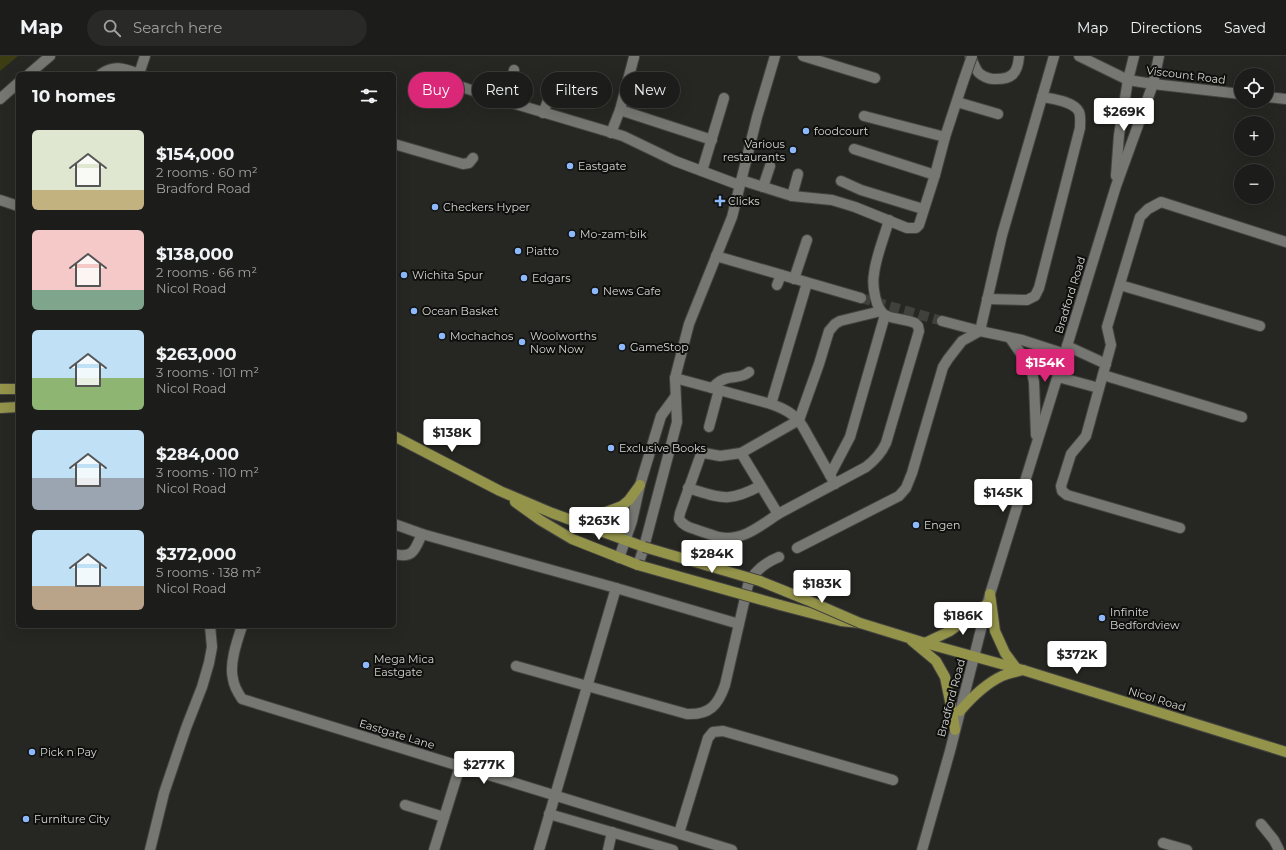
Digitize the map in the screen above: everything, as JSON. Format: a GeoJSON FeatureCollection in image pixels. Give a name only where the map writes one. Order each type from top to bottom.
{"type":"FeatureCollection","features":[{"type":"Feature","properties":{"kind":"main road"},"geometry":{"type":"LineString","coordinates":[[0,389],[16,389]]}},
{"type":"Feature","properties":{"kind":"main road"},"geometry":{"type":"LineString","coordinates":[[0,408],[16,407]]}},
{"type":"Feature","properties":{"kind":"main road","name":"Nicol Road"},"geometry":{"type":"LineString","coordinates":[[396,437],[500,491],[552,513],[644,547],[760,581],[860,623],[925,643],[1020,669],[1286,752]]}},
{"type":"Feature","properties":{"kind":"main road"},"geometry":{"type":"LineString","coordinates":[[579,522],[622,506],[629,500],[640,485]]}},
{"type":"Feature","properties":{"kind":"main road","name":"Nicol Road"},"geometry":{"type":"LineString","coordinates":[[500,491],[540,520],[572,539],[638,565],[780,605],[841,620],[860,623]]}},
{"type":"Feature","properties":{"kind":"main road"},"geometry":{"type":"LineString","coordinates":[[960,711],[974,695],[988,684],[1003,675],[1020,669],[1005,653],[995,632],[990,594]]}},
{"type":"Feature","properties":{"kind":"main road"},"geometry":{"type":"LineString","coordinates":[[925,643],[950,632],[987,604]]}},
{"type":"Feature","properties":{"kind":"main road"},"geometry":{"type":"LineString","coordinates":[[908,638],[936,662],[945,677],[955,730]]}},
{"type":"Feature","properties":{"kind":"street"},"geometry":{"type":"LineString","coordinates":[[31,72],[50,56]]}},
{"type":"Feature","properties":{"kind":"street"},"geometry":{"type":"LineString","coordinates":[[140,72],[145,56]]}},
{"type":"Feature","properties":{"kind":"street"},"geometry":{"type":"LineString","coordinates":[[611,133],[620,110],[634,56]]}},
{"type":"Feature","properties":{"kind":"street"},"geometry":{"type":"LineString","coordinates":[[638,565],[677,422],[675,378],[689,324],[732,217],[756,117],[775,56]]}},
{"type":"Feature","properties":{"kind":"street"},"geometry":{"type":"LineString","coordinates":[[803,56],[875,78]]}},
{"type":"Feature","properties":{"kind":"street"},"geometry":{"type":"LineString","coordinates":[[971,56],[979,72],[990,79],[1007,79],[1014,73],[1018,64],[1019,56]]}},
{"type":"Feature","properties":{"kind":"street"},"geometry":{"type":"LineString","coordinates":[[527,108],[628,139],[675,161],[702,171],[792,196],[832,200],[855,207],[906,228],[916,228],[919,225],[935,175],[945,137],[971,56]]}},
{"type":"Feature","properties":{"kind":"street"},"geometry":{"type":"LineString","coordinates":[[980,332],[1002,236],[1054,56]]}},
{"type":"Feature","properties":{"kind":"street","name":"Viscount Road"},"geometry":{"type":"LineString","coordinates":[[1079,56],[1128,80],[1234,93]]}},
{"type":"Feature","properties":{"kind":"street","name":"Bradford Road"},"geometry":{"type":"LineString","coordinates":[[1116,186],[1119,135],[1128,80],[1134,56]]}},
{"type":"Feature","properties":{"kind":"street","name":"Bradford Road"},"geometry":{"type":"LineString","coordinates":[[922,850],[950,751],[987,604],[1116,186],[1153,84],[1159,56]]}},
{"type":"Feature","properties":{"kind":"street"},"geometry":{"type":"LineString","coordinates":[[105,72],[112,68],[133,72]]}},
{"type":"Feature","properties":{"kind":"street"},"geometry":{"type":"LineString","coordinates":[[0,99],[16,85]]}},
{"type":"Feature","properties":{"kind":"street"},"geometry":{"type":"LineString","coordinates":[[987,299],[1026,300],[1035,296],[1039,288],[1080,128],[1080,113],[1076,106],[1042,97]]}},
{"type":"Feature","properties":{"kind":"street"},"geometry":{"type":"LineString","coordinates":[[702,171],[724,98]]}},
{"type":"Feature","properties":{"kind":"street"},"geometry":{"type":"LineString","coordinates":[[1274,98],[1286,99]]}},
{"type":"Feature","properties":{"kind":"street"},"geometry":{"type":"LineString","coordinates":[[957,102],[998,114]]}},
{"type":"Feature","properties":{"kind":"street"},"geometry":{"type":"LineString","coordinates":[[543,113],[545,108]]}},
{"type":"Feature","properties":{"kind":"street"},"geometry":{"type":"LineString","coordinates":[[620,110],[712,140]]}},
{"type":"Feature","properties":{"kind":"street"},"geometry":{"type":"LineString","coordinates":[[864,116],[945,137]]}},
{"type":"Feature","properties":{"kind":"street"},"geometry":{"type":"LineString","coordinates":[[396,145],[463,164],[469,163],[473,158]]}},
{"type":"Feature","properties":{"kind":"street"},"geometry":{"type":"LineString","coordinates":[[854,149],[935,175]]}},
{"type":"Feature","properties":{"kind":"street"},"geometry":{"type":"LineString","coordinates":[[763,187],[770,166]]}},
{"type":"Feature","properties":{"kind":"street"},"geometry":{"type":"LineString","coordinates":[[792,196],[798,174]]}},
{"type":"Feature","properties":{"kind":"street"},"geometry":{"type":"LineString","coordinates":[[841,181],[861,190],[923,210]]}},
{"type":"Feature","properties":{"kind":"street"},"geometry":{"type":"LineString","coordinates":[[855,207],[861,190]]}},
{"type":"Feature","properties":{"kind":"street"},"geometry":{"type":"LineString","coordinates":[[0,200],[16,205]]}},
{"type":"Feature","properties":{"kind":"street"},"geometry":{"type":"LineString","coordinates":[[1180,528],[1066,495],[1061,486],[1071,454],[1086,436],[1111,345],[1107,327],[1140,217],[1148,209],[1161,202],[1286,242]]}},
{"type":"Feature","properties":{"kind":"street"},"geometry":{"type":"LineString","coordinates":[[883,313],[877,305],[875,298],[873,275],[889,220]]}},
{"type":"Feature","properties":{"kind":"street"},"geometry":{"type":"LineString","coordinates":[[794,279],[807,240]]}},
{"type":"Feature","properties":{"kind":"street"},"geometry":{"type":"LineString","coordinates":[[716,256],[741,268],[781,275],[861,298]]}},
{"type":"Feature","properties":{"kind":"street"},"geometry":{"type":"LineString","coordinates":[[777,286],[781,275]]}},
{"type":"Feature","properties":{"kind":"street"},"geometry":{"type":"LineString","coordinates":[[771,404],[807,283]]}},
{"type":"Feature","properties":{"kind":"street"},"geometry":{"type":"LineString","coordinates":[[1120,285],[1260,326]]}},
{"type":"Feature","properties":{"kind":"street"},"geometry":{"type":"LineString","coordinates":[[830,475],[850,437],[883,313]]}},
{"type":"Feature","properties":{"kind":"street"},"geometry":{"type":"LineString","coordinates":[[883,313],[915,323],[918,326],[919,334],[886,443],[882,452],[874,461],[866,467],[778,514],[753,531],[745,534],[730,538],[719,537],[682,524],[679,519],[680,513],[701,454],[704,453],[720,456],[741,453],[799,420],[829,331],[840,321],[883,313]]}},
{"type":"Feature","properties":{"kind":"street"},"geometry":{"type":"LineString","coordinates":[[942,321],[980,332],[1066,350],[1106,364]]}},
{"type":"Feature","properties":{"kind":"street"},"geometry":{"type":"LineString","coordinates":[[797,548],[899,496],[906,488],[912,473],[943,367],[962,341],[980,332]]}},
{"type":"Feature","properties":{"kind":"street"},"geometry":{"type":"LineString","coordinates":[[1010,338],[1031,368],[1034,382],[1037,443]]}},
{"type":"Feature","properties":{"kind":"street"},"geometry":{"type":"LineString","coordinates":[[709,427],[716,389],[723,380],[728,378],[737,378],[749,372]]}},
{"type":"Feature","properties":{"kind":"street"},"geometry":{"type":"LineString","coordinates":[[1103,375],[1242,417]]}},
{"type":"Feature","properties":{"kind":"street"},"geometry":{"type":"LineString","coordinates":[[1058,376],[1099,388]]}},
{"type":"Feature","properties":{"kind":"street"},"geometry":{"type":"LineString","coordinates":[[675,378],[771,404],[787,411],[799,420],[835,484]]}},
{"type":"Feature","properties":{"kind":"street"},"geometry":{"type":"LineString","coordinates":[[619,558],[632,521],[640,485],[661,416],[675,397]]}},
{"type":"Feature","properties":{"kind":"street"},"geometry":{"type":"LineString","coordinates":[[741,453],[778,514]]}},
{"type":"Feature","properties":{"kind":"street"},"geometry":{"type":"LineString","coordinates":[[688,488],[727,498],[736,497],[760,486]]}},
{"type":"Feature","properties":{"kind":"street"},"geometry":{"type":"LineString","coordinates":[[396,525],[422,534],[739,624]]}},
{"type":"Feature","properties":{"kind":"street"},"geometry":{"type":"LineString","coordinates":[[396,554],[403,556],[410,555],[414,551],[422,534]]}},
{"type":"Feature","properties":{"kind":"street"},"geometry":{"type":"LineString","coordinates":[[516,666],[687,714],[704,712],[716,704],[721,698],[739,624],[745,592],[751,577],[764,565],[779,557]]}},
{"type":"Feature","properties":{"kind":"street"},"geometry":{"type":"LineString","coordinates":[[539,850],[616,588]]}},
{"type":"Feature","properties":{"kind":"street"},"geometry":{"type":"LineString","coordinates":[[150,850],[164,793],[186,728],[202,687],[209,663],[212,647],[210,628]]}},
{"type":"Feature","properties":{"kind":"street","name":"Eastgate Lane"},"geometry":{"type":"LineString","coordinates":[[241,628],[235,651],[232,672],[234,686],[242,699],[732,850]]}},
{"type":"Feature","properties":{"kind":"street"},"geometry":{"type":"LineString","coordinates":[[679,834],[708,738],[713,732],[723,731],[893,780]]}},
{"type":"Feature","properties":{"kind":"street"},"geometry":{"type":"LineString","coordinates":[[434,850],[460,766]]}},
{"type":"Feature","properties":{"kind":"street"},"geometry":{"type":"LineString","coordinates":[[405,805],[444,817]]}},
{"type":"Feature","properties":{"kind":"street"},"geometry":{"type":"LineString","coordinates":[[549,814],[673,850]]}},
{"type":"Feature","properties":{"kind":"street"},"geometry":{"type":"LineString","coordinates":[[1261,824],[1274,840],[1279,850]]}},
{"type":"Feature","properties":{"kind":"street"},"geometry":{"type":"LineString","coordinates":[[608,850],[612,832]]}},
{"type":"Feature","properties":{"kind":"street"},"geometry":{"type":"LineString","coordinates":[[1163,843],[1187,850]]}},
{"type":"Feature","properties":{"kind":"shaded area"},"geometry":{"type":"Polygon","coordinates":[[[0,56],[18,56],[0,71],[0,56]]]}},
{"type":"Feature","properties":{"kind":"tunnel"},"geometry":{"type":"LineString","coordinates":[[861,298],[942,321]]}},
{"type":"Feature","properties":{"kind":"place","name":"foodcourt"},"geometry":{"type":"Point","coordinates":[806,131]}},
{"type":"Feature","properties":{"kind":"place","name":"Various restaurants"},"geometry":{"type":"Point","coordinates":[793,150]}},
{"type":"Feature","properties":{"kind":"place","name":"Eastgate"},"geometry":{"type":"Point","coordinates":[570,166]}},
{"type":"Feature","properties":{"kind":"place","name":"Clicks"},"geometry":{"type":"Point","coordinates":[720,201]}},
{"type":"Feature","properties":{"kind":"place","name":"Checkers Hyper"},"geometry":{"type":"Point","coordinates":[435,207]}},
{"type":"Feature","properties":{"kind":"place","name":"Mo-zam-bik"},"geometry":{"type":"Point","coordinates":[572,234]}},
{"type":"Feature","properties":{"kind":"place","name":"Piatto"},"geometry":{"type":"Point","coordinates":[518,251]}},
{"type":"Feature","properties":{"kind":"place","name":"Wichita Spur"},"geometry":{"type":"Point","coordinates":[404,275]}},
{"type":"Feature","properties":{"kind":"place","name":"Edgars"},"geometry":{"type":"Point","coordinates":[524,278]}},
{"type":"Feature","properties":{"kind":"place","name":"News Cafe"},"geometry":{"type":"Point","coordinates":[595,291]}},
{"type":"Feature","properties":{"kind":"place","name":"Ocean Basket"},"geometry":{"type":"Point","coordinates":[414,311]}},
{"type":"Feature","properties":{"kind":"place","name":"Mochachos"},"geometry":{"type":"Point","coordinates":[442,336]}},
{"type":"Feature","properties":{"kind":"place","name":"Woolworths Now Now"},"geometry":{"type":"Point","coordinates":[522,342]}},
{"type":"Feature","properties":{"kind":"place","name":"GameStop"},"geometry":{"type":"Point","coordinates":[622,347]}},
{"type":"Feature","properties":{"kind":"place","name":"Exclusive Books"},"geometry":{"type":"Point","coordinates":[611,448]}},
{"type":"Feature","properties":{"kind":"place","name":"Engen"},"geometry":{"type":"Point","coordinates":[916,525]}},
{"type":"Feature","properties":{"kind":"place","name":"Infinite Bedfordview"},"geometry":{"type":"Point","coordinates":[1102,618]}},
{"type":"Feature","properties":{"kind":"place","name":"Mega Mica Eastgate"},"geometry":{"type":"Point","coordinates":[366,665]}},
{"type":"Feature","properties":{"kind":"place","name":"Pick n Pay"},"geometry":{"type":"Point","coordinates":[32,752]}},
{"type":"Feature","properties":{"kind":"place","name":"Furniture City"},"geometry":{"type":"Point","coordinates":[26,819]}}]}
